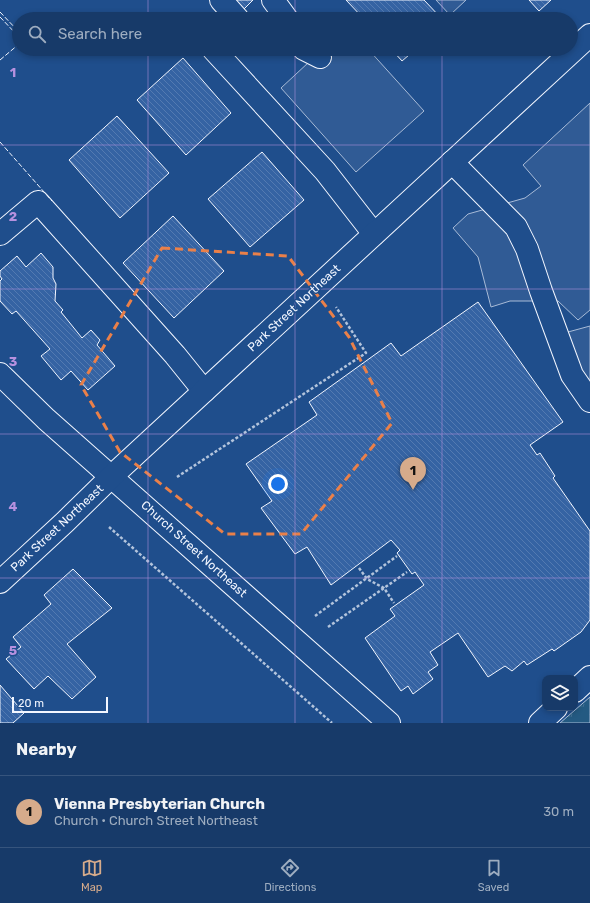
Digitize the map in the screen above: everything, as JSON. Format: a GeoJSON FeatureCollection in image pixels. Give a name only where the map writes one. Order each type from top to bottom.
{"type":"FeatureCollection","features":[{"type":"Feature","properties":{"kind":"street"},"geometry":{"type":"LineString","coordinates":[[221,0],[232,12]]}},
{"type":"Feature","properties":{"kind":"street"},"geometry":{"type":"LineString","coordinates":[[273,0],[282,12]]}},
{"type":"Feature","properties":{"kind":"street","name":"Park Street Northeast"},"geometry":{"type":"LineString","coordinates":[[578,46],[590,35]]}},
{"type":"Feature","properties":{"kind":"street"},"geometry":{"type":"LineString","coordinates":[[219,56],[325,171],[374,234]]}},
{"type":"Feature","properties":{"kind":"street","name":"Park Street Northeast"},"geometry":{"type":"LineString","coordinates":[[0,582],[112,476],[567,56]]}},
{"type":"Feature","properties":{"kind":"street"},"geometry":{"type":"LineString","coordinates":[[452,162],[516,227],[527,249],[541,292],[572,375],[590,401]]}},
{"type":"Feature","properties":{"kind":"street"},"geometry":{"type":"LineString","coordinates":[[0,234],[38,202],[175,355],[204,391]]}},
{"type":"Feature","properties":{"kind":"street","name":"Church Street Northeast"},"geometry":{"type":"LineString","coordinates":[[0,374],[46,419],[389,723]]}},
{"type":"Feature","properties":{"kind":"street"},"geometry":{"type":"LineString","coordinates":[[578,688],[590,677]]}},
{"type":"Feature","properties":{"kind":"street"},"geometry":{"type":"LineString","coordinates":[[540,723],[553,711]]}},
{"type":"Feature","properties":{"kind":"path"},"geometry":{"type":"LineString","coordinates":[[177,477],[366,353],[320,284]]}},
{"type":"Feature","properties":{"kind":"path"},"geometry":{"type":"LineString","coordinates":[[109,527],[332,723]]}},
{"type":"Feature","properties":{"kind":"path"},"geometry":{"type":"LineString","coordinates":[[315,616],[397,556]]}},
{"type":"Feature","properties":{"kind":"path"},"geometry":{"type":"LineString","coordinates":[[359,568],[367,579],[384,588],[394,603]]}},
{"type":"Feature","properties":{"kind":"path"},"geometry":{"type":"LineString","coordinates":[[328,627],[407,572]]}},
{"type":"Feature","properties":{"kind":"highlighted area"},"geometry":{"type":"Polygon","coordinates":[[[162,248],[288,256],[349,337],[392,423],[301,534],[225,534],[120,452],[81,385],[162,248]]]}},
{"type":"Feature","properties":{"kind":"green space"},"geometry":{"type":"Polygon","coordinates":[[[590,697],[590,723],[560,723],[574,711],[578,711],[578,707],[590,697]]]}},
{"type":"Feature","properties":{"kind":"shaded area"},"geometry":{"type":"Polygon","coordinates":[[[436,0],[466,0],[453,12],[447,12],[436,0]]]}},
{"type":"Feature","properties":{"kind":"shaded area"},"geometry":{"type":"Polygon","coordinates":[[[315,56],[374,56],[424,111],[356,172],[281,88],[315,56]]]}},
{"type":"Feature","properties":{"kind":"shaded area"},"geometry":{"type":"Polygon","coordinates":[[[590,103],[590,310],[578,320],[558,301],[510,301],[491,307],[478,257],[453,228],[468,214],[525,198],[541,186],[523,165],[590,103]]]}},
{"type":"Feature","properties":{"kind":"shaded area"},"geometry":{"type":"Polygon","coordinates":[[[590,326],[590,391],[584,383],[568,332],[590,326]]]}},
{"type":"Feature","properties":{"kind":"building"},"geometry":{"type":"Polygon","coordinates":[[[232,0],[253,0],[242,11],[232,0]]]}},
{"type":"Feature","properties":{"kind":"building"},"geometry":{"type":"Polygon","coordinates":[[[346,0],[424,0],[435,12],[357,12],[346,0]]]}},
{"type":"Feature","properties":{"kind":"building"},"geometry":{"type":"Polygon","coordinates":[[[529,0],[551,0],[539,11],[529,0]]]}},
{"type":"Feature","properties":{"kind":"building"},"geometry":{"type":"Polygon","coordinates":[[[397,56],[408,56],[402,61],[397,56]]]}},
{"type":"Feature","properties":{"kind":"building"},"geometry":{"type":"Polygon","coordinates":[[[183,58],[231,113],[186,155],[137,100],[183,58]]]}},
{"type":"Feature","properties":{"kind":"building"},"geometry":{"type":"Polygon","coordinates":[[[117,116],[169,173],[120,218],[69,160],[117,116]]]}},
{"type":"Feature","properties":{"kind":"building"},"geometry":{"type":"Polygon","coordinates":[[[262,152],[304,200],[250,247],[208,199],[262,152]]]}},
{"type":"Feature","properties":{"kind":"building"},"geometry":{"type":"Polygon","coordinates":[[[173,216],[224,271],[174,318],[123,263],[173,216]]]}},
{"type":"Feature","properties":{"kind":"building"},"geometry":{"type":"Polygon","coordinates":[[[41,253],[53,267],[53,278],[56,284],[55,301],[63,310],[61,312],[82,338],[91,330],[100,340],[97,345],[115,366],[88,390],[71,371],[61,380],[41,356],[50,349],[16,311],[12,314],[0,301],[0,281],[2,279],[0,276],[0,271],[17,256],[26,267],[41,253]]]}},
{"type":"Feature","properties":{"kind":"building"},"geometry":{"type":"Polygon","coordinates":[[[478,302],[563,422],[530,445],[537,455],[540,453],[555,476],[553,478],[590,531],[590,620],[581,632],[554,651],[552,649],[527,665],[524,661],[512,671],[505,666],[488,677],[458,633],[430,652],[438,665],[428,672],[433,679],[413,694],[408,686],[401,691],[365,638],[395,616],[390,609],[424,585],[415,572],[412,574],[397,553],[400,550],[391,540],[331,585],[307,547],[295,554],[261,508],[272,501],[246,464],[317,415],[309,402],[391,343],[401,356],[478,302]]]}},
{"type":"Feature","properties":{"kind":"building"},"geometry":{"type":"Polygon","coordinates":[[[73,569],[112,608],[67,644],[96,677],[72,699],[48,676],[34,689],[6,659],[21,647],[13,637],[51,604],[44,595],[73,569]]]}},
{"type":"Feature","properties":{"kind":"building"},"geometry":{"type":"Polygon","coordinates":[[[0,685],[24,713],[13,723],[0,723],[0,685]]]}},
{"type":"Feature","properties":{"kind":"fence"},"geometry":{"type":"LineString","coordinates":[[0,12],[12,25]]}},
{"type":"Feature","properties":{"kind":"fence"},"geometry":{"type":"LineString","coordinates":[[0,17],[12,30]]}},
{"type":"Feature","properties":{"kind":"fence"},"geometry":{"type":"LineString","coordinates":[[0,60],[12,50]]}},
{"type":"Feature","properties":{"kind":"fence"},"geometry":{"type":"LineString","coordinates":[[0,142],[52,201]]}},
{"type":"Feature","properties":{"kind":"place","name":"Vienna Presbyterian Church"},"geometry":{"type":"Point","coordinates":[413,490]}}]}
